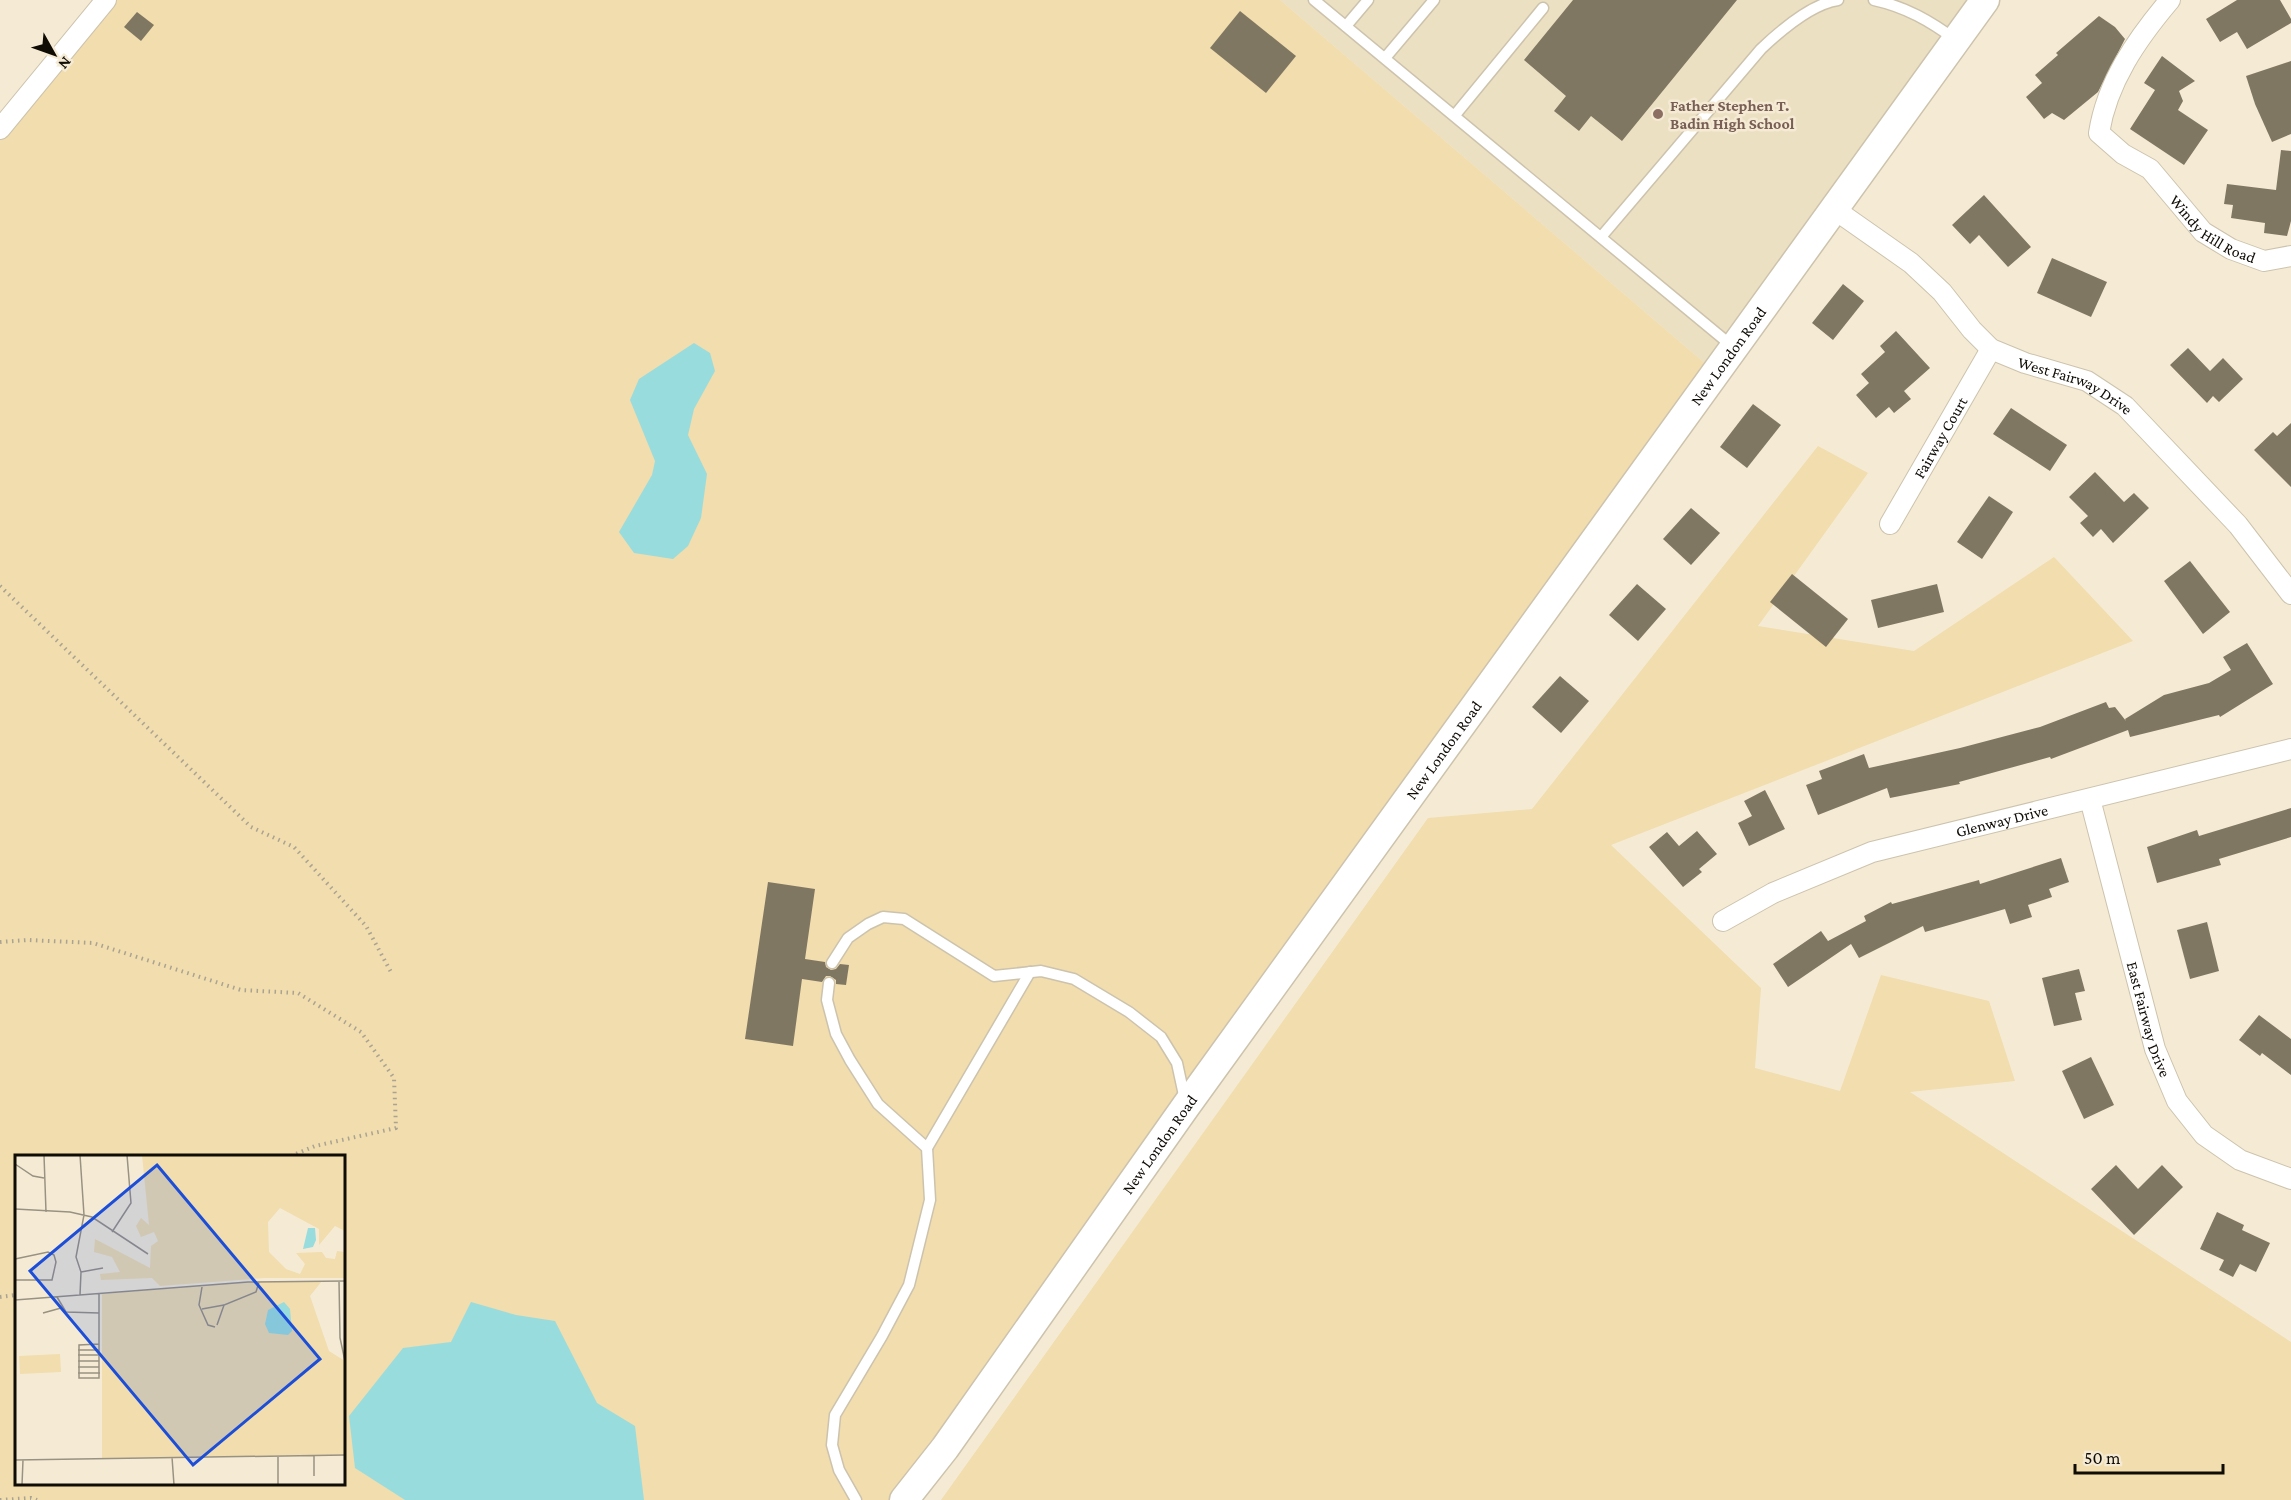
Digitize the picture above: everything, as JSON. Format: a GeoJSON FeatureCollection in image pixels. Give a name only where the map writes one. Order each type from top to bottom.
{"type":"FeatureCollection","features":[{"type":"Feature","properties":{"kind":"street"},"geometry":{"type":"LineString","coordinates":[[0,129],[106,0]]}},
{"type":"Feature","properties":{"kind":"street","name":"New London Road"},"geometry":{"type":"LineString","coordinates":[[904,1500],[945,1448],[1186,1106],[1985,0]]}},
{"type":"Feature","properties":{"kind":"street","name":"Windy Hill Road"},"geometry":{"type":"LineString","coordinates":[[2170,0],[2151,22],[2124,63],[2103,108],[2099,133],[2123,154],[2150,169],[2203,232],[2231,249],[2264,261],[2291,256]]}},
{"type":"Feature","properties":{"kind":"street","name":"West Fairway Drive"},"geometry":{"type":"LineString","coordinates":[[1834,209],[1911,263],[1942,292],[1972,330],[1991,349],[2025,363],[2087,381],[2125,406],[2238,525],[2291,594]]}},
{"type":"Feature","properties":{"kind":"street","name":"Fairway Court"},"geometry":{"type":"LineString","coordinates":[[1890,524],[1991,349]]}},
{"type":"Feature","properties":{"kind":"street","name":"Glenway Drive"},"geometry":{"type":"LineString","coordinates":[[1724,921],[1773,893],[1872,852],[2291,748]]}},
{"type":"Feature","properties":{"kind":"street","name":"East Fairway Drive"},"geometry":{"type":"LineString","coordinates":[[2090,799],[2155,1049],[2177,1101],[2204,1135],[2240,1160],[2291,1179]]}},
{"type":"Feature","properties":{"kind":"lane"},"geometry":{"type":"LineString","coordinates":[[1314,0],[1733,347]]}},
{"type":"Feature","properties":{"kind":"lane"},"geometry":{"type":"LineString","coordinates":[[1346,26],[1368,0]]}},
{"type":"Feature","properties":{"kind":"lane"},"geometry":{"type":"LineString","coordinates":[[1385,58],[1434,0]]}},
{"type":"Feature","properties":{"kind":"lane"},"geometry":{"type":"LineString","coordinates":[[1602,237],[1761,49],[1781,30],[1804,15],[1838,0]]}},
{"type":"Feature","properties":{"kind":"lane"},"geometry":{"type":"LineString","coordinates":[[1874,0],[1892,4],[1922,16],[1956,40]]}},
{"type":"Feature","properties":{"kind":"lane"},"geometry":{"type":"LineString","coordinates":[[1455,115],[1543,8]]}},
{"type":"Feature","properties":{"kind":"lane"},"geometry":{"type":"LineString","coordinates":[[832,963],[848,938],[883,917],[904,919],[994,976],[1041,971],[1074,979],[1129,1012],[1161,1037],[1177,1063],[1186,1106]]}},
{"type":"Feature","properties":{"kind":"lane"},"geometry":{"type":"LineString","coordinates":[[856,1500],[839,1470],[832,1445],[836,1415],[909,1285],[930,1200],[927,1148],[1030,972]]}},
{"type":"Feature","properties":{"kind":"lane"},"geometry":{"type":"LineString","coordinates":[[829,983],[827,1000],[836,1034],[850,1060],[878,1104],[927,1148]]}},
{"type":"Feature","properties":{"kind":"path"},"geometry":{"type":"LineString","coordinates":[[0,586],[251,827],[294,847],[366,926],[391,972]]}},
{"type":"Feature","properties":{"kind":"path"},"geometry":{"type":"LineString","coordinates":[[0,942],[28,940],[93,943],[241,990],[298,993],[361,1032],[394,1078],[396,1128],[315,1146],[293,1155]]}},
{"type":"Feature","properties":{"kind":"path"},"geometry":{"type":"LineString","coordinates":[[0,1296],[15,1295]]}},
{"type":"Feature","properties":{"kind":"path"},"geometry":{"type":"LineString","coordinates":[[0,1500],[31,1498],[37,1500]]}},
{"type":"Feature","properties":{"kind":"shaded area"},"geometry":{"type":"Polygon","coordinates":[[[106,0],[1280,0],[1715,372],[904,1500],[0,1500],[0,129],[106,0]]]}},
{"type":"Feature","properties":{"kind":"shaded area","name":"Father Stephen T. Badin High School"},"geometry":{"type":"Polygon","coordinates":[[[1280,0],[1985,0],[1715,372],[1280,0]]]}},
{"type":"Feature","properties":{"kind":"shaded area"},"geometry":{"type":"Polygon","coordinates":[[[1818,446],[1868,473],[1758,626],[1914,651],[2054,557],[2133,641],[1611,845],[1761,988],[1755,1068],[1840,1091],[1881,975],[1989,1001],[2015,1081],[1910,1092],[2291,1342],[2291,1500],[941,1500],[1428,818],[1532,809],[1818,446]]]}},
{"type":"Feature","properties":{"kind":"water"},"geometry":{"type":"Polygon","coordinates":[[[694,343],[710,353],[715,371],[694,409],[688,435],[707,474],[701,518],[688,546],[673,559],[634,553],[619,532],[652,475],[655,461],[630,400],[639,379],[694,343]]]}},
{"type":"Feature","properties":{"kind":"water"},"geometry":{"type":"Polygon","coordinates":[[[471,1302],[516,1315],[555,1321],[597,1403],[635,1426],[644,1500],[405,1500],[355,1468],[349,1416],[403,1348],[451,1342],[471,1302]]]}},
{"type":"Feature","properties":{"kind":"building"},"geometry":{"type":"Polygon","coordinates":[[[1573,0],[1737,0],[1622,141],[1591,116],[1579,131],[1554,111],[1566,96],[1524,60],[1573,0]]]}},
{"type":"Feature","properties":{"kind":"building"},"geometry":{"type":"Polygon","coordinates":[[[2237,0],[2280,0],[2291,23],[2247,49],[2237,32],[2220,42],[2206,19],[2237,0]]]}},
{"type":"Feature","properties":{"kind":"building"},"geometry":{"type":"Polygon","coordinates":[[[1240,11],[1296,56],[1266,93],[1210,48],[1240,11]]]}},
{"type":"Feature","properties":{"kind":"building"},"geometry":{"type":"Polygon","coordinates":[[[137,12],[154,25],[141,41],[124,27],[137,12]]]}},
{"type":"Feature","properties":{"kind":"building"},"geometry":{"type":"Polygon","coordinates":[[[2099,16],[2115,27],[2125,39],[2098,92],[2064,120],[2052,113],[2044,119],[2026,97],[2042,83],[2035,75],[2058,55],[2056,53],[2099,16]]]}},
{"type":"Feature","properties":{"kind":"building"},"geometry":{"type":"Polygon","coordinates":[[[2162,56],[2195,81],[2179,91],[2183,101],[2178,110],[2208,130],[2184,165],[2130,129],[2155,90],[2144,83],[2162,56]]]}},
{"type":"Feature","properties":{"kind":"building"},"geometry":{"type":"Polygon","coordinates":[[[2291,61],[2291,134],[2272,142],[2255,104],[2246,76],[2291,61]]]}},
{"type":"Feature","properties":{"kind":"building"},"geometry":{"type":"Polygon","coordinates":[[[2281,150],[2291,151],[2291,221],[2287,236],[2264,233],[2265,223],[2231,218],[2233,205],[2224,204],[2227,184],[2276,190],[2281,150]]]}},
{"type":"Feature","properties":{"kind":"building"},"geometry":{"type":"Polygon","coordinates":[[[1984,195],[2031,247],[2008,267],[1979,235],[1970,244],[1952,225],[1984,195]]]}},
{"type":"Feature","properties":{"kind":"building"},"geometry":{"type":"Polygon","coordinates":[[[2052,258],[2107,282],[2091,317],[2037,293],[2052,258]]]}},
{"type":"Feature","properties":{"kind":"building"},"geometry":{"type":"Polygon","coordinates":[[[1843,284],[1864,301],[1833,340],[1812,323],[1843,284]]]}},
{"type":"Feature","properties":{"kind":"building"},"geometry":{"type":"Polygon","coordinates":[[[1896,331],[1930,368],[1904,391],[1911,399],[1894,413],[1889,407],[1876,418],[1856,395],[1869,383],[1861,374],[1885,352],[1880,346],[1896,331]]]}},
{"type":"Feature","properties":{"kind":"building"},"geometry":{"type":"Polygon","coordinates":[[[2188,348],[2210,371],[2223,358],[2243,379],[2219,402],[2213,396],[2207,403],[2170,365],[2188,348]]]}},
{"type":"Feature","properties":{"kind":"building"},"geometry":{"type":"Polygon","coordinates":[[[1753,404],[1781,425],[1747,468],[1720,447],[1753,404]]]}},
{"type":"Feature","properties":{"kind":"building"},"geometry":{"type":"Polygon","coordinates":[[[2011,408],[2067,445],[2050,471],[1993,434],[2011,408]]]}},
{"type":"Feature","properties":{"kind":"building"},"geometry":{"type":"Polygon","coordinates":[[[2291,423],[2291,487],[2254,450],[2273,432],[2277,436],[2291,423]]]}},
{"type":"Feature","properties":{"kind":"building"},"geometry":{"type":"Polygon","coordinates":[[[2095,472],[2124,502],[2134,493],[2149,508],[2113,543],[2101,529],[2093,537],[2080,523],[2088,516],[2069,497],[2095,472]]]}},
{"type":"Feature","properties":{"kind":"building"},"geometry":{"type":"Polygon","coordinates":[[[1989,496],[2013,512],[1982,559],[1957,542],[1989,496]]]}},
{"type":"Feature","properties":{"kind":"building"},"geometry":{"type":"Polygon","coordinates":[[[1691,508],[1720,533],[1691,565],[1663,539],[1691,508]]]}},
{"type":"Feature","properties":{"kind":"building"},"geometry":{"type":"Polygon","coordinates":[[[2190,561],[2230,612],[2203,634],[2164,581],[2190,561]]]}},
{"type":"Feature","properties":{"kind":"building"},"geometry":{"type":"Polygon","coordinates":[[[1792,574],[1848,619],[1826,647],[1770,602],[1792,574]]]}},
{"type":"Feature","properties":{"kind":"building"},"geometry":{"type":"Polygon","coordinates":[[[1637,584],[1666,609],[1638,641],[1609,615],[1637,584]]]}},
{"type":"Feature","properties":{"kind":"building"},"geometry":{"type":"Polygon","coordinates":[[[1937,584],[1944,612],[1878,628],[1871,600],[1937,584]]]}},
{"type":"Feature","properties":{"kind":"building"},"geometry":{"type":"Polygon","coordinates":[[[2247,643],[2273,684],[2220,717],[2219,715],[2130,737],[2128,730],[2051,759],[2050,757],[1959,782],[1960,784],[1890,798],[1887,788],[1818,815],[1806,785],[1822,779],[1819,771],[1864,754],[1869,768],[2040,727],[2106,702],[2109,708],[2115,707],[2126,721],[2125,719],[2164,695],[2209,683],[2231,670],[2223,657],[2247,643]]]}},
{"type":"Feature","properties":{"kind":"building"},"geometry":{"type":"Polygon","coordinates":[[[1560,676],[1589,701],[1561,733],[1532,707],[1560,676]]]}},
{"type":"Feature","properties":{"kind":"building"},"geometry":{"type":"Polygon","coordinates":[[[1765,790],[1785,829],[1749,846],[1738,823],[1752,816],[1744,801],[1765,790]]]}},
{"type":"Feature","properties":{"kind":"building"},"geometry":{"type":"Polygon","coordinates":[[[2291,808],[2291,837],[2219,859],[2221,865],[2157,883],[2147,847],[2197,830],[2199,836],[2291,808]]]}},
{"type":"Feature","properties":{"kind":"building"},"geometry":{"type":"Polygon","coordinates":[[[1697,831],[1717,854],[1699,869],[1702,872],[1683,887],[1649,847],[1667,832],[1679,846],[1697,831]]]}},
{"type":"Feature","properties":{"kind":"building"},"geometry":{"type":"Polygon","coordinates":[[[2061,858],[2069,882],[2049,889],[2052,897],[2028,905],[2032,917],[2010,924],[2005,909],[1925,932],[1923,926],[1859,958],[1851,944],[1788,987],[1773,964],[1821,931],[1828,941],[1866,921],[1864,916],[1891,902],[1892,904],[1979,880],[1980,884],[2061,858]]]}},
{"type":"Feature","properties":{"kind":"building"},"geometry":{"type":"Polygon","coordinates":[[[768,882],[815,889],[805,959],[825,962],[826,967],[831,970],[836,969],[840,964],[849,965],[846,985],[836,984],[836,980],[830,976],[826,976],[822,982],[802,979],[793,1046],[745,1039],[768,882]]]}},
{"type":"Feature","properties":{"kind":"building"},"geometry":{"type":"Polygon","coordinates":[[[2207,922],[2219,971],[2190,979],[2177,930],[2207,922]]]}},
{"type":"Feature","properties":{"kind":"building"},"geometry":{"type":"Polygon","coordinates":[[[2079,969],[2085,991],[2075,993],[2082,1020],[2054,1026],[2042,978],[2079,969]]]}},
{"type":"Feature","properties":{"kind":"building"},"geometry":{"type":"Polygon","coordinates":[[[2259,1015],[2291,1039],[2291,1075],[2262,1053],[2260,1056],[2239,1040],[2259,1015]]]}},
{"type":"Feature","properties":{"kind":"building"},"geometry":{"type":"Polygon","coordinates":[[[2091,1057],[2114,1105],[2084,1119],[2062,1071],[2091,1057]]]}},
{"type":"Feature","properties":{"kind":"building"},"geometry":{"type":"Polygon","coordinates":[[[2116,1165],[2138,1189],[2162,1165],[2183,1187],[2134,1235],[2091,1189],[2116,1165]]]}},
{"type":"Feature","properties":{"kind":"building"},"geometry":{"type":"Polygon","coordinates":[[[2217,1212],[2244,1225],[2242,1230],[2270,1243],[2256,1272],[2240,1264],[2233,1277],[2219,1270],[2224,1260],[2200,1249],[2217,1212]]]}},
{"type":"Feature","properties":{"kind":"place","name":"Father Stephen T. Badin High School"},"geometry":{"type":"Point","coordinates":[1658,114]}}]}
